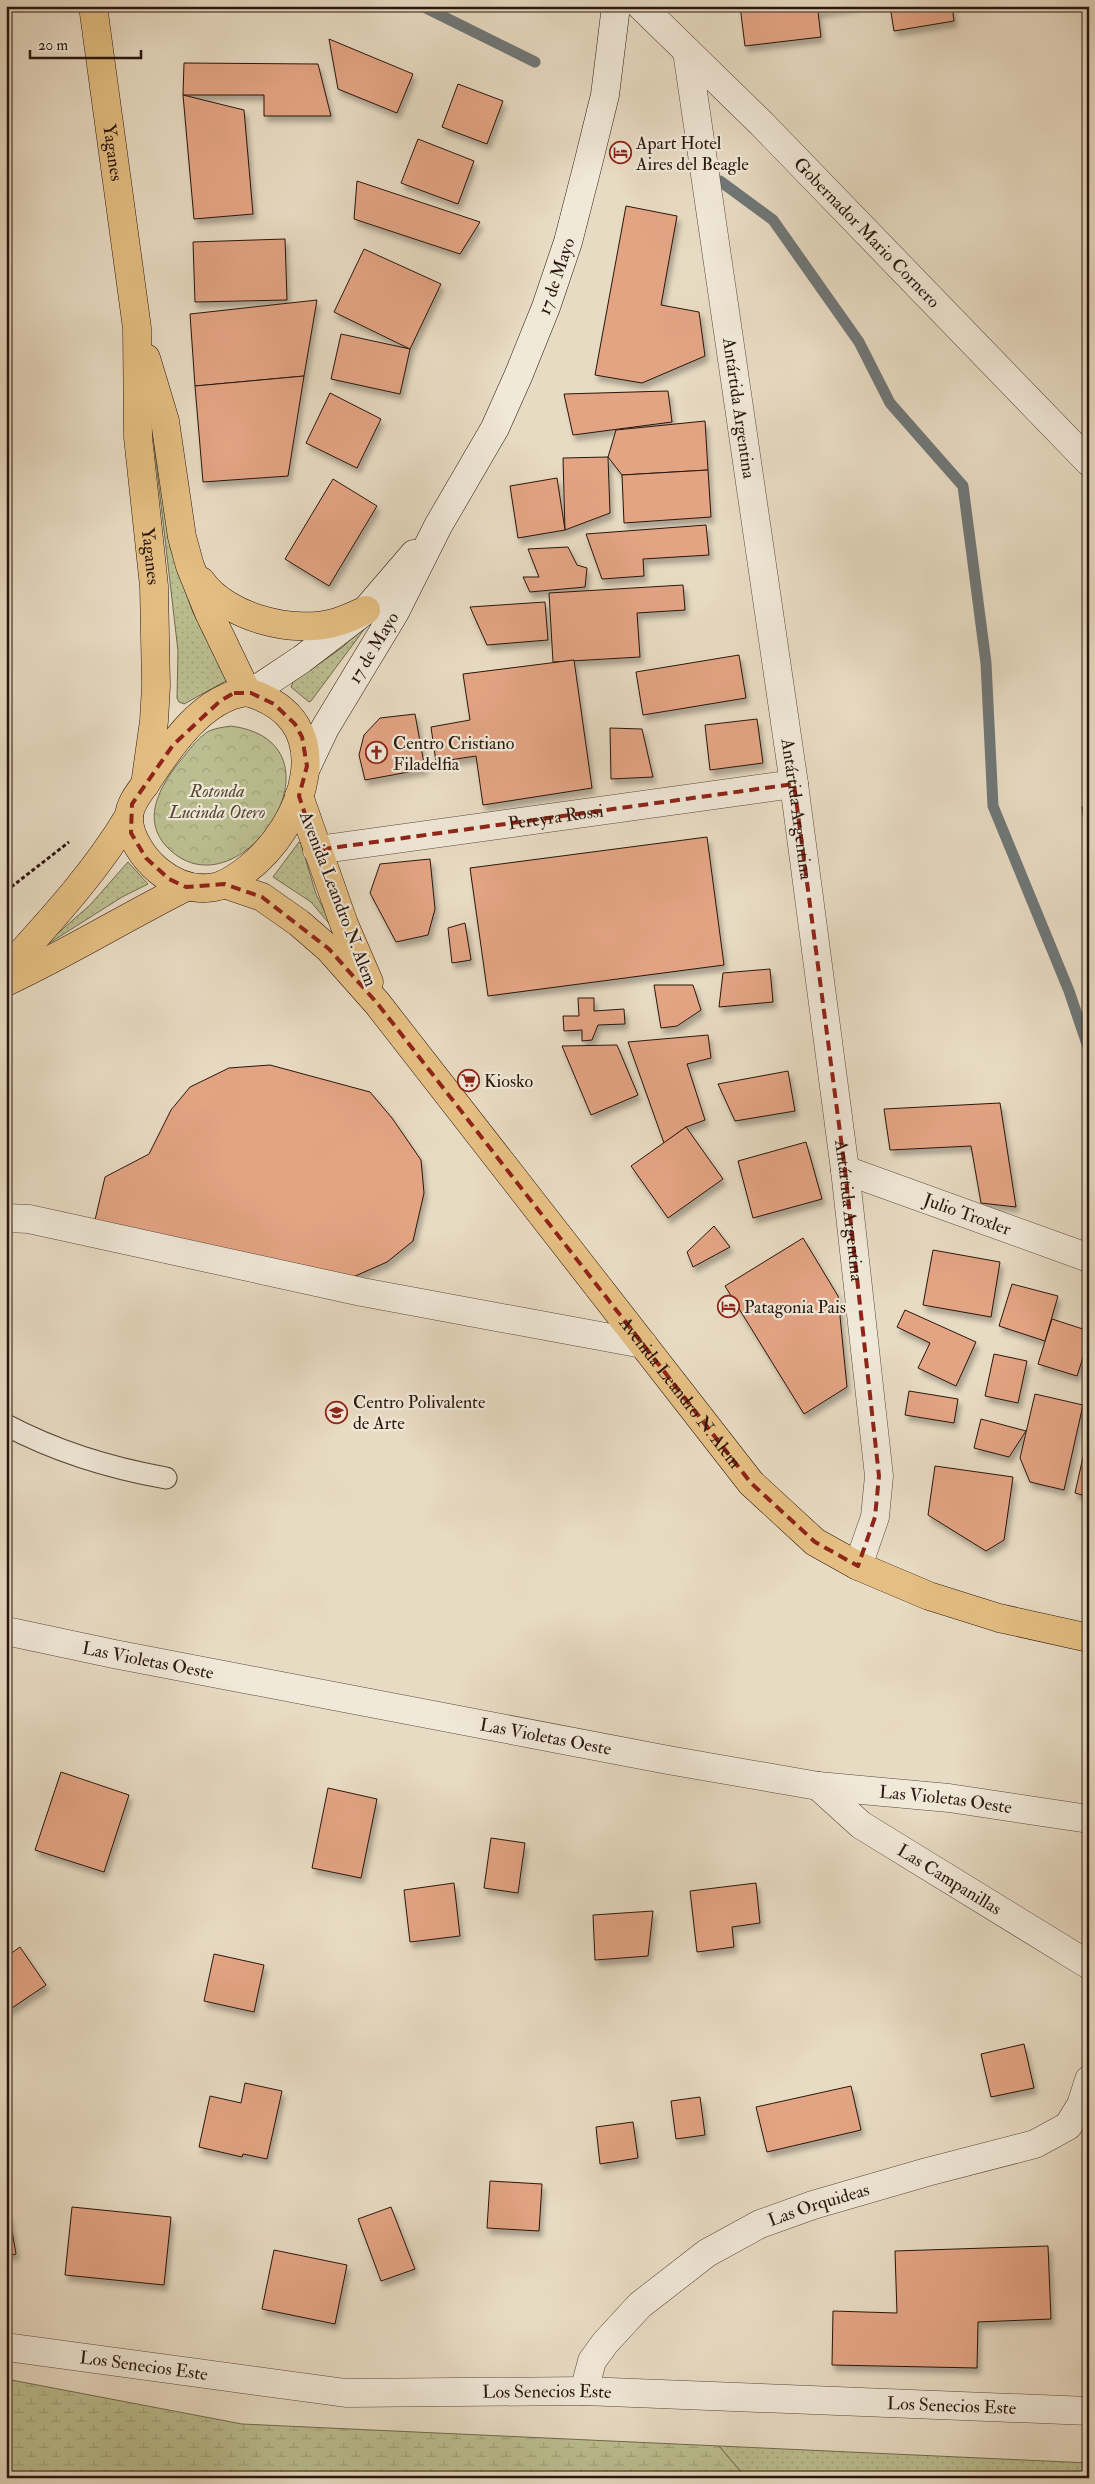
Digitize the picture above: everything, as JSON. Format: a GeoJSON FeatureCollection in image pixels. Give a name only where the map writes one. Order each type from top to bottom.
{"type":"FeatureCollection","features":[{"type":"Feature","properties":{"kind":"main road","name":"Yaganes"},"geometry":{"type":"LineString","coordinates":[[93,6],[136,328],[138,437],[154,586],[156,648],[154,722],[144,785]]}},
{"type":"Feature","properties":{"kind":"main road","name":"Yaganes"},"geometry":{"type":"LineString","coordinates":[[136,328],[165,421],[182,537],[190,566],[203,599],[249,693]]}},
{"type":"Feature","properties":{"kind":"main road"},"geometry":{"type":"LineString","coordinates":[[190,566],[206,588],[219,601],[247,615],[279,624],[309,626],[337,622],[366,610]]}},
{"type":"Feature","properties":{"kind":"main road"},"geometry":{"type":"LineString","coordinates":[[6,970],[85,880],[129,816],[132,804],[159,762],[194,720],[234,693],[249,693],[274,704],[295,724],[302,737],[307,766],[299,796],[290,818],[264,856],[224,884],[202,888],[186,886],[169,879],[146,858],[131,833],[129,816]]}},
{"type":"Feature","properties":{"kind":"main road","name":"Avenida Leandro N. Alem"},"geometry":{"type":"LineString","coordinates":[[299,796],[344,924],[377,1003]]}},
{"type":"Feature","properties":{"kind":"main road","name":"Avenida Leandro N. Alem"},"geometry":{"type":"LineString","coordinates":[[224,884],[262,897],[299,923],[330,949],[377,1003],[751,1483],[815,1542],[858,1566],[929,1596],[990,1616],[1089,1638]]}},
{"type":"Feature","properties":{"kind":"main road"},"geometry":{"type":"LineString","coordinates":[[6,982],[54,959],[186,886]]}},
{"type":"Feature","properties":{"kind":"street","name":"17 de Mayo"},"geometry":{"type":"LineString","coordinates":[[307,766],[342,698],[395,612],[438,526],[495,428],[546,307],[568,242],[605,95],[616,6]]}},
{"type":"Feature","properties":{"kind":"street","name":"Gobernador Mario Cornero"},"geometry":{"type":"LineString","coordinates":[[641,6],[762,124],[1089,462]]}},
{"type":"Feature","properties":{"kind":"street","name":"Antártida Argentina"},"geometry":{"type":"LineString","coordinates":[[687,51],[794,784],[845,1170],[879,1476],[875,1517],[858,1566]]}},
{"type":"Feature","properties":{"kind":"street","name":"17 de Mayo"},"geometry":{"type":"LineString","coordinates":[[249,693],[302,659],[366,610],[438,526]]}},
{"type":"Feature","properties":{"kind":"street","name":"Pereyra Rossi"},"geometry":{"type":"LineString","coordinates":[[317,850],[794,784]]}},
{"type":"Feature","properties":{"kind":"street","name":"Julio Troxler"},"geometry":{"type":"LineString","coordinates":[[845,1170],[1089,1258]]}},
{"type":"Feature","properties":{"kind":"street"},"geometry":{"type":"LineString","coordinates":[[6,1218],[28,1219],[362,1292],[643,1344]]}},
{"type":"Feature","properties":{"kind":"street","name":"Las Violetas Oeste"},"geometry":{"type":"LineString","coordinates":[[6,1631],[114,1654],[668,1760],[818,1786],[949,1798],[1089,1819]]}},
{"type":"Feature","properties":{"kind":"street","name":"Las Campanillas"},"geometry":{"type":"LineString","coordinates":[[818,1786],[861,1825],[1089,1965]]}},
{"type":"Feature","properties":{"kind":"street","name":"Las Orquideas"},"geometry":{"type":"LineString","coordinates":[[584,2390],[592,2361],[605,2343],[640,2305],[707,2253],[760,2224],[813,2206],[927,2172],[1035,2144],[1068,2126],[1081,2104],[1089,2080]]}},
{"type":"Feature","properties":{"kind":"street","name":"Los Senecios Este"},"geometry":{"type":"LineString","coordinates":[[6,2346],[346,2393],[584,2390],[1089,2411]]}},
{"type":"Feature","properties":{"kind":"lane"},"geometry":{"type":"LineString","coordinates":[[6,1424],[35,1440],[90,1461],[166,1478]]}},
{"type":"Feature","properties":{"kind":"highlighted area"},"geometry":{"type":"Polygon","coordinates":[[[234,693],[251,693],[274,704],[295,724],[302,737],[307,766],[299,796],[317,850],[794,784],[845,1170],[879,1476],[875,1517],[858,1566],[815,1542],[751,1483],[377,1003],[329,949],[262,897],[224,884],[186,887],[169,879],[146,858],[131,833],[132,804],[173,745],[220,701],[234,693]]]}},
{"type":"Feature","properties":{"kind":"green space"},"geometry":{"type":"Polygon","coordinates":[[[152,427],[170,547],[192,610],[226,679],[226,681],[184,704],[179,702],[177,698],[178,651],[152,427]]]}},
{"type":"Feature","properties":{"kind":"green space"},"geometry":{"type":"Polygon","coordinates":[[[380,608],[311,701],[309,702],[291,687],[293,682],[343,647],[380,608]]]}},
{"type":"Feature","properties":{"kind":"green space","name":"Rotonda Lucinda Otero"},"geometry":{"type":"Polygon","coordinates":[[[231,726],[267,739],[284,763],[285,792],[272,821],[251,846],[224,862],[194,864],[166,846],[158,835],[155,811],[158,799],[169,776],[199,739],[209,731],[231,726]]]}},
{"type":"Feature","properties":{"kind":"green space"},"geometry":{"type":"Polygon","coordinates":[[[299,842],[316,894],[333,928],[311,902],[273,877],[299,842]]]}},
{"type":"Feature","properties":{"kind":"green space"},"geometry":{"type":"Polygon","coordinates":[[[128,862],[148,884],[122,897],[40,949],[90,905],[128,862]]]}},
{"type":"Feature","properties":{"kind":"green space"},"geometry":{"type":"Polygon","coordinates":[[[6,2379],[242,2424],[719,2446],[746,2478],[6,2478],[6,2379]]]}},
{"type":"Feature","properties":{"kind":"green space"},"geometry":{"type":"Polygon","coordinates":[[[719,2446],[1089,2463],[1089,2478],[746,2478],[719,2446]]]}},
{"type":"Feature","properties":{"kind":"building"},"geometry":{"type":"Polygon","coordinates":[[[740,6],[858,6],[818,12],[821,37],[745,46],[740,6]]]}},
{"type":"Feature","properties":{"kind":"building"},"geometry":{"type":"Polygon","coordinates":[[[890,6],[952,6],[954,21],[894,31],[890,6]]]}},
{"type":"Feature","properties":{"kind":"building"},"geometry":{"type":"Polygon","coordinates":[[[329,39],[413,74],[397,113],[338,89],[329,39]]]}},
{"type":"Feature","properties":{"kind":"building"},"geometry":{"type":"Polygon","coordinates":[[[184,63],[318,64],[331,116],[264,116],[264,95],[183,95],[184,63]]]}},
{"type":"Feature","properties":{"kind":"building"},"geometry":{"type":"Polygon","coordinates":[[[458,84],[503,101],[487,144],[442,127],[458,84]]]}},
{"type":"Feature","properties":{"kind":"building"},"geometry":{"type":"Polygon","coordinates":[[[183,95],[244,110],[253,214],[194,219],[183,95]]]}},
{"type":"Feature","properties":{"kind":"building"},"geometry":{"type":"Polygon","coordinates":[[[418,139],[474,161],[458,204],[401,183],[418,139]]]}},
{"type":"Feature","properties":{"kind":"building"},"geometry":{"type":"Polygon","coordinates":[[[357,181],[480,222],[460,254],[354,219],[357,181]]]}},
{"type":"Feature","properties":{"kind":"building"},"geometry":{"type":"Polygon","coordinates":[[[626,206],[677,216],[661,305],[699,312],[705,356],[642,383],[595,375],[626,206]]]}},
{"type":"Feature","properties":{"kind":"building"},"geometry":{"type":"Polygon","coordinates":[[[285,239],[287,300],[195,302],[193,242],[285,239]]]}},
{"type":"Feature","properties":{"kind":"building"},"geometry":{"type":"Polygon","coordinates":[[[364,249],[441,284],[410,349],[334,312],[364,249]]]}},
{"type":"Feature","properties":{"kind":"building"},"geometry":{"type":"Polygon","coordinates":[[[317,300],[304,376],[195,386],[190,314],[317,300]]]}},
{"type":"Feature","properties":{"kind":"building"},"geometry":{"type":"Polygon","coordinates":[[[341,334],[410,349],[400,394],[331,379],[341,334]]]}},
{"type":"Feature","properties":{"kind":"building"},"geometry":{"type":"Polygon","coordinates":[[[304,376],[288,476],[203,482],[195,386],[304,376]]]}},
{"type":"Feature","properties":{"kind":"building"},"geometry":{"type":"Polygon","coordinates":[[[668,391],[672,422],[573,435],[564,394],[668,391]]]}},
{"type":"Feature","properties":{"kind":"building"},"geometry":{"type":"Polygon","coordinates":[[[330,393],[381,419],[357,468],[306,443],[330,393]]]}},
{"type":"Feature","properties":{"kind":"building"},"geometry":{"type":"Polygon","coordinates":[[[705,421],[708,470],[622,475],[608,457],[616,430],[705,421]]]}},
{"type":"Feature","properties":{"kind":"building"},"geometry":{"type":"Polygon","coordinates":[[[608,457],[610,513],[565,530],[563,458],[608,457]]]}},
{"type":"Feature","properties":{"kind":"building"},"geometry":{"type":"Polygon","coordinates":[[[708,470],[711,517],[624,523],[622,475],[708,470]]]}},
{"type":"Feature","properties":{"kind":"building"},"geometry":{"type":"Polygon","coordinates":[[[557,478],[565,530],[518,538],[510,486],[557,478]]]}},
{"type":"Feature","properties":{"kind":"building"},"geometry":{"type":"Polygon","coordinates":[[[333,479],[377,506],[329,586],[285,559],[333,479]]]}},
{"type":"Feature","properties":{"kind":"building"},"geometry":{"type":"Polygon","coordinates":[[[706,525],[709,555],[643,559],[644,576],[602,579],[586,534],[706,525]]]}},
{"type":"Feature","properties":{"kind":"building"},"geometry":{"type":"Polygon","coordinates":[[[568,547],[577,565],[587,568],[585,587],[530,592],[523,577],[539,577],[528,549],[568,547]]]}},
{"type":"Feature","properties":{"kind":"building"},"geometry":{"type":"Polygon","coordinates":[[[683,585],[685,610],[637,613],[640,657],[553,662],[549,593],[683,585]]]}},
{"type":"Feature","properties":{"kind":"building"},"geometry":{"type":"Polygon","coordinates":[[[545,602],[548,640],[487,645],[470,607],[545,602]]]}},
{"type":"Feature","properties":{"kind":"building"},"geometry":{"type":"Polygon","coordinates":[[[739,655],[746,698],[643,715],[636,672],[739,655]]]}},
{"type":"Feature","properties":{"kind":"building"},"geometry":{"type":"Polygon","coordinates":[[[574,660],[592,788],[483,805],[476,756],[436,762],[431,727],[470,720],[463,674],[574,660]]]}},
{"type":"Feature","properties":{"kind":"building"},"geometry":{"type":"Polygon","coordinates":[[[415,714],[425,769],[365,780],[359,755],[364,735],[380,718],[415,714]]]}},
{"type":"Feature","properties":{"kind":"building"},"geometry":{"type":"Polygon","coordinates":[[[757,719],[763,763],[710,770],[705,725],[757,719]]]}},
{"type":"Feature","properties":{"kind":"building"},"geometry":{"type":"Polygon","coordinates":[[[610,728],[642,729],[653,777],[611,779],[610,728]]]}},
{"type":"Feature","properties":{"kind":"building"},"geometry":{"type":"Polygon","coordinates":[[[1089,806],[1089,860],[1082,807],[1089,806]]]}},
{"type":"Feature","properties":{"kind":"building"},"geometry":{"type":"Polygon","coordinates":[[[707,837],[724,965],[488,996],[470,868],[707,837]]]}},
{"type":"Feature","properties":{"kind":"building"},"geometry":{"type":"Polygon","coordinates":[[[430,859],[435,909],[428,935],[396,942],[370,893],[380,864],[430,859]]]}},
{"type":"Feature","properties":{"kind":"building"},"geometry":{"type":"Polygon","coordinates":[[[465,923],[471,960],[452,963],[448,928],[465,923]]]}},
{"type":"Feature","properties":{"kind":"building"},"geometry":{"type":"Polygon","coordinates":[[[770,969],[773,1002],[719,1007],[723,973],[770,969]]]}},
{"type":"Feature","properties":{"kind":"building"},"geometry":{"type":"Polygon","coordinates":[[[654,985],[693,985],[701,1010],[677,1026],[661,1028],[654,985]]]}},
{"type":"Feature","properties":{"kind":"building"},"geometry":{"type":"Polygon","coordinates":[[[578,998],[594,998],[594,1011],[624,1009],[625,1024],[598,1025],[592,1040],[582,1041],[582,1030],[564,1031],[563,1016],[579,1016],[578,998]]]}},
{"type":"Feature","properties":{"kind":"building"},"geometry":{"type":"Polygon","coordinates":[[[708,1035],[711,1058],[687,1064],[705,1120],[686,1127],[664,1143],[628,1042],[708,1035]]]}},
{"type":"Feature","properties":{"kind":"building"},"geometry":{"type":"Polygon","coordinates":[[[617,1045],[638,1095],[591,1115],[562,1046],[617,1045]]]}},
{"type":"Feature","properties":{"kind":"building"},"geometry":{"type":"Polygon","coordinates":[[[270,1065],[370,1092],[392,1118],[421,1160],[424,1193],[413,1241],[387,1262],[353,1277],[95,1220],[105,1177],[149,1154],[171,1110],[190,1087],[229,1068],[270,1065]]]}},
{"type":"Feature","properties":{"kind":"building"},"geometry":{"type":"Polygon","coordinates":[[[788,1071],[795,1111],[735,1121],[718,1084],[788,1071]]]}},
{"type":"Feature","properties":{"kind":"building"},"geometry":{"type":"Polygon","coordinates":[[[1000,1103],[1016,1207],[981,1203],[971,1146],[890,1150],[884,1109],[1000,1103]]]}},
{"type":"Feature","properties":{"kind":"building"},"geometry":{"type":"Polygon","coordinates":[[[686,1127],[723,1179],[668,1218],[631,1166],[686,1127]]]}},
{"type":"Feature","properties":{"kind":"building"},"geometry":{"type":"Polygon","coordinates":[[[806,1142],[822,1199],[753,1218],[738,1161],[806,1142]]]}},
{"type":"Feature","properties":{"kind":"building"},"geometry":{"type":"Polygon","coordinates":[[[714,1226],[730,1247],[693,1267],[687,1252],[714,1226]]]}},
{"type":"Feature","properties":{"kind":"building"},"geometry":{"type":"Polygon","coordinates":[[[803,1238],[838,1296],[847,1387],[804,1414],[725,1286],[803,1238]]]}},
{"type":"Feature","properties":{"kind":"building"},"geometry":{"type":"Polygon","coordinates":[[[933,1250],[1000,1262],[991,1317],[923,1305],[933,1250]]]}},
{"type":"Feature","properties":{"kind":"building"},"geometry":{"type":"Polygon","coordinates":[[[1012,1284],[1058,1296],[1045,1341],[999,1326],[1012,1284]]]}},
{"type":"Feature","properties":{"kind":"building"},"geometry":{"type":"Polygon","coordinates":[[[905,1310],[976,1342],[956,1386],[918,1368],[930,1343],[897,1327],[905,1310]]]}},
{"type":"Feature","properties":{"kind":"building"},"geometry":{"type":"Polygon","coordinates":[[[1052,1319],[1089,1331],[1089,1339],[1077,1376],[1038,1364],[1052,1319]]]}},
{"type":"Feature","properties":{"kind":"building"},"geometry":{"type":"Polygon","coordinates":[[[994,1354],[1027,1361],[1018,1403],[985,1396],[994,1354]]]}},
{"type":"Feature","properties":{"kind":"building"},"geometry":{"type":"Polygon","coordinates":[[[909,1391],[958,1399],[954,1423],[905,1415],[909,1391]]]}},
{"type":"Feature","properties":{"kind":"building"},"geometry":{"type":"Polygon","coordinates":[[[1035,1394],[1083,1405],[1064,1490],[1030,1482],[1020,1458],[1035,1394]]]}},
{"type":"Feature","properties":{"kind":"building"},"geometry":{"type":"Polygon","coordinates":[[[1083,1405],[1089,1407],[1089,1432],[1083,1405]]]}},
{"type":"Feature","properties":{"kind":"building"},"geometry":{"type":"Polygon","coordinates":[[[981,1419],[1026,1431],[1009,1457],[974,1448],[981,1419]]]}},
{"type":"Feature","properties":{"kind":"building"},"geometry":{"type":"Polygon","coordinates":[[[1083,1457],[1089,1458],[1089,1497],[1075,1493],[1083,1457]]]}},
{"type":"Feature","properties":{"kind":"building"},"geometry":{"type":"Polygon","coordinates":[[[935,1466],[1013,1477],[1004,1540],[986,1551],[928,1515],[935,1466]]]}},
{"type":"Feature","properties":{"kind":"building"},"geometry":{"type":"Polygon","coordinates":[[[61,1772],[129,1795],[104,1872],[35,1850],[61,1772]]]}},
{"type":"Feature","properties":{"kind":"building"},"geometry":{"type":"Polygon","coordinates":[[[328,1788],[377,1799],[361,1878],[312,1868],[328,1788]]]}},
{"type":"Feature","properties":{"kind":"building"},"geometry":{"type":"Polygon","coordinates":[[[491,1838],[525,1843],[518,1893],[484,1888],[491,1838]]]}},
{"type":"Feature","properties":{"kind":"building"},"geometry":{"type":"Polygon","coordinates":[[[454,1883],[460,1936],[410,1942],[404,1890],[454,1883]]]}},
{"type":"Feature","properties":{"kind":"building"},"geometry":{"type":"Polygon","coordinates":[[[756,1883],[760,1923],[732,1927],[734,1947],[697,1952],[690,1891],[756,1883]]]}},
{"type":"Feature","properties":{"kind":"building"},"geometry":{"type":"Polygon","coordinates":[[[653,1911],[648,1956],[595,1960],[593,1915],[653,1911]]]}},
{"type":"Feature","properties":{"kind":"building"},"geometry":{"type":"Polygon","coordinates":[[[20,1947],[46,1985],[6,2012],[6,1957],[20,1947]]]}},
{"type":"Feature","properties":{"kind":"building"},"geometry":{"type":"Polygon","coordinates":[[[214,1954],[264,1965],[254,2012],[204,2001],[214,1954]]]}},
{"type":"Feature","properties":{"kind":"building"},"geometry":{"type":"Polygon","coordinates":[[[1024,2044],[1034,2088],[991,2097],[981,2054],[1024,2044]]]}},
{"type":"Feature","properties":{"kind":"building"},"geometry":{"type":"Polygon","coordinates":[[[245,2083],[282,2091],[267,2159],[243,2154],[242,2157],[199,2147],[210,2096],[241,2103],[245,2083]]]}},
{"type":"Feature","properties":{"kind":"building"},"geometry":{"type":"Polygon","coordinates":[[[851,2086],[861,2130],[767,2152],[756,2107],[851,2086]]]}},
{"type":"Feature","properties":{"kind":"building"},"geometry":{"type":"Polygon","coordinates":[[[700,2097],[705,2135],[676,2139],[671,2101],[700,2097]]]}},
{"type":"Feature","properties":{"kind":"building"},"geometry":{"type":"Polygon","coordinates":[[[633,2122],[638,2158],[600,2164],[596,2127],[633,2122]]]}},
{"type":"Feature","properties":{"kind":"building"},"geometry":{"type":"Polygon","coordinates":[[[490,2181],[542,2184],[539,2231],[487,2228],[490,2181]]]}},
{"type":"Feature","properties":{"kind":"building"},"geometry":{"type":"Polygon","coordinates":[[[72,2207],[171,2217],[164,2285],[65,2275],[72,2207]]]}},
{"type":"Feature","properties":{"kind":"building"},"geometry":{"type":"Polygon","coordinates":[[[391,2207],[415,2269],[381,2281],[358,2219],[391,2207]]]}},
{"type":"Feature","properties":{"kind":"building"},"geometry":{"type":"Polygon","coordinates":[[[9,2214],[16,2254],[6,2256],[6,2215],[9,2214]]]}},
{"type":"Feature","properties":{"kind":"building"},"geometry":{"type":"Polygon","coordinates":[[[1048,2246],[1051,2319],[978,2322],[977,2368],[832,2365],[833,2311],[897,2313],[895,2251],[1048,2246]]]}},
{"type":"Feature","properties":{"kind":"building"},"geometry":{"type":"Polygon","coordinates":[[[274,2250],[347,2265],[335,2324],[262,2309],[274,2250]]]}},
{"type":"Feature","properties":{"kind":"waterway"},"geometry":{"type":"LineString","coordinates":[[422,6],[535,62]]}},
{"type":"Feature","properties":{"kind":"waterway"},"geometry":{"type":"LineString","coordinates":[[720,181],[773,220],[859,342],[890,403],[963,486],[986,663],[993,806],[1069,991],[1089,1050]]}},
{"type":"Feature","properties":{"kind":"place","name":"Apart Hotel Aires del Beagle"},"geometry":{"type":"Point","coordinates":[620,153]}},
{"type":"Feature","properties":{"kind":"place","name":"Centro Cristiano Filadelfia"},"geometry":{"type":"Point","coordinates":[377,753]}},
{"type":"Feature","properties":{"kind":"place","name":"Kiosko"},"geometry":{"type":"Point","coordinates":[468,1081]}},
{"type":"Feature","properties":{"kind":"place","name":"Patagonia Pais"},"geometry":{"type":"Point","coordinates":[728,1307]}},
{"type":"Feature","properties":{"kind":"place","name":"Centro Polivalente de Arte"},"geometry":{"type":"Point","coordinates":[337,1412]}}]}
